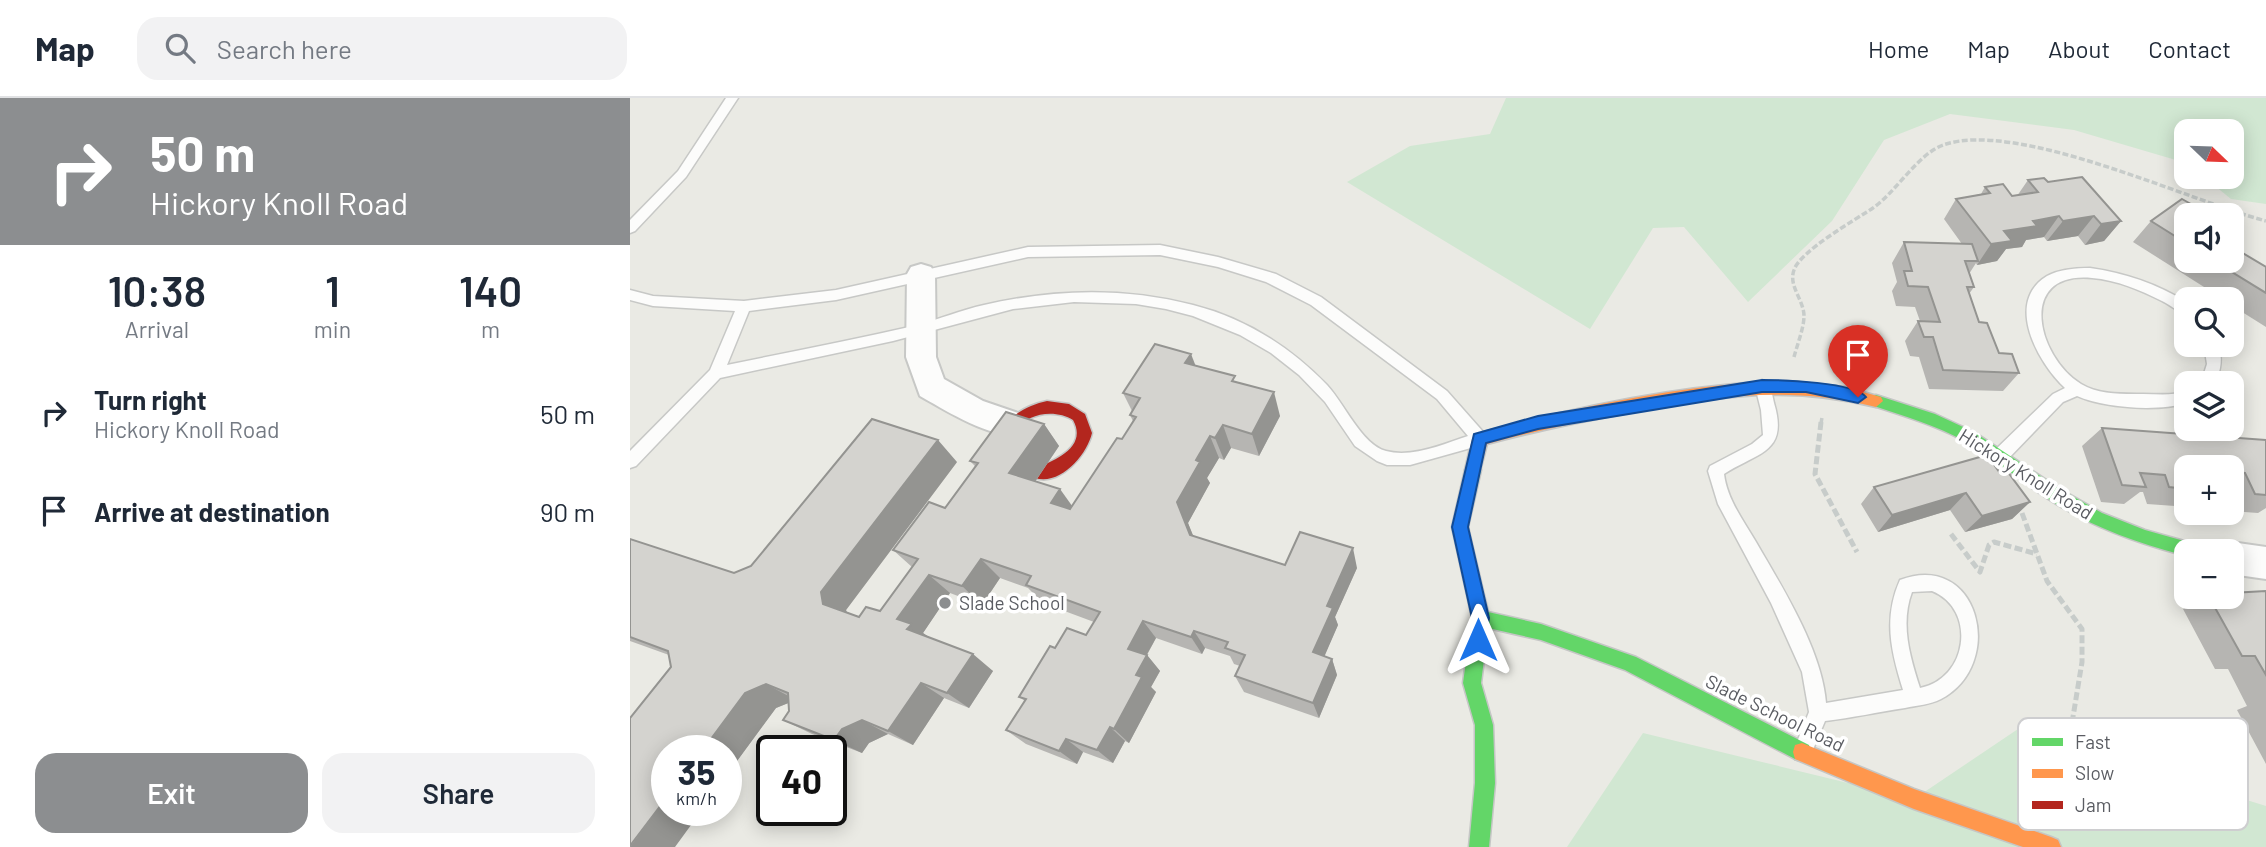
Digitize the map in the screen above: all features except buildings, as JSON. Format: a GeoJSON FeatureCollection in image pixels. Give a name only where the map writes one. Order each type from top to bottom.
{"type":"FeatureCollection","features":[{"type":"Feature","properties":{"kind":"street"},"geometry":{"type":"LineString","coordinates":[[921,274],[921,357],[931,387],[972,410],[1013,424]]}},
{"type":"Feature","properties":{"kind":"street","name":"Hickory Knoll Road"},"geometry":{"type":"LineString","coordinates":[[1480,439],[1538,422],[1762,386],[1798,386],[1858,397],[1940,423],[2000,456],[2061,499],[2116,529],[2151,542],[2174,547]]}},
{"type":"Feature","properties":{"kind":"street"},"geometry":{"type":"LineString","coordinates":[[1004,461],[1001,446],[1004,435],[1013,424],[1037,408],[1065,407],[1083,420],[1086,430],[1080,452],[1058,469],[1041,473]]}},
{"type":"Feature","properties":{"kind":"street"},"geometry":{"type":"LineString","coordinates":[[1479,847],[1485,783],[1484,725],[1472,683],[1480,618],[1460,527],[1480,439]]}},
{"type":"Feature","properties":{"kind":"street"},"geometry":{"type":"LineString","coordinates":[[2244,560],[2266,563]]}},
{"type":"Feature","properties":{"kind":"street","name":"Slade School Road"},"geometry":{"type":"LineString","coordinates":[[1480,618],[1541,632],[1630,663],[1802,752],[1914,799],[2051,847]]}},
{"type":"Feature","properties":{"kind":"lane"},"geometry":{"type":"LineString","coordinates":[[630,228],[682,174],[732,98]]}},
{"type":"Feature","properties":{"kind":"lane"},"geometry":{"type":"LineString","coordinates":[[630,295],[653,301],[744,306],[836,295],[1028,251],[1160,250],[1271,278],[1316,301],[1442,395],[1480,439],[1406,459],[1384,457],[1364,444],[1349,428],[1331,400],[1304,371],[1274,347],[1225,321],[1178,305],[1129,298],[1083,297],[985,310],[921,330],[716,373]]}},
{"type":"Feature","properties":{"kind":"lane"},"geometry":{"type":"LineString","coordinates":[[2174,301],[2166,295],[2108,275],[2083,273],[2061,276],[2045,283],[2034,300],[2033,319],[2040,343],[2056,370],[2077,389],[2118,400],[2174,400]]}},
{"type":"Feature","properties":{"kind":"lane"},"geometry":{"type":"LineString","coordinates":[[630,461],[716,373],[744,306]]}},
{"type":"Feature","properties":{"kind":"lane"},"geometry":{"type":"LineString","coordinates":[[1762,386],[1773,420],[1771,438],[1763,448],[1729,462],[1716,471],[1716,481],[1768,578],[1815,678],[1818,713],[1802,752]]}},
{"type":"Feature","properties":{"kind":"lane"},"geometry":{"type":"LineString","coordinates":[[2000,456],[2058,398],[2077,389]]}},
{"type":"Feature","properties":{"kind":"lane"},"geometry":{"type":"LineString","coordinates":[[1818,713],[1859,709],[1936,693],[1958,676],[1968,656],[1970,629],[1962,598],[1946,585],[1922,581],[1906,585],[1898,602],[1896,629],[1914,697]]}},
{"type":"Feature","properties":{"kind":"path"},"geometry":{"type":"LineString","coordinates":[[1798,386],[1794,351],[1804,315],[1792,279],[1794,267],[1898,189],[1932,151],[1956,139],[1978,138],[2047,150],[2199,202],[2266,220]]}},
{"type":"Feature","properties":{"kind":"path"},"geometry":{"type":"LineString","coordinates":[[1823,390],[1815,474],[1857,552]]}},
{"type":"Feature","properties":{"kind":"path"},"geometry":{"type":"LineString","coordinates":[[2018,506],[2029,526],[2047,581],[2082,629],[2084,639],[2075,718]]}},
{"type":"Feature","properties":{"kind":"path"},"geometry":{"type":"LineString","coordinates":[[1951,534],[1980,572],[1989,545],[1994,542],[2037,554]]}},
{"type":"Feature","properties":{"kind":"green space"},"geometry":{"type":"Polygon","coordinates":[[[1506,98],[2266,98],[2266,204],[2231,199],[2219,189],[2244,189],[2244,119],[2174,119],[2174,159],[2074,130],[1950,114],[1884,140],[1832,221],[1748,302],[1684,227],[1653,228],[1590,329],[1347,182],[1410,146],[1490,134],[1506,98]]]}},
{"type":"Feature","properties":{"kind":"green space"},"geometry":{"type":"Polygon","coordinates":[[[2018,729],[2018,830],[2248,830],[2248,800],[2266,806],[2266,847],[1567,847],[1643,733],[1914,799],[2018,729]]]}},
{"type":"Feature","properties":{"kind":"traffic: fast"},"geometry":{"type":"LineString","coordinates":[[1876,401],[1930,419],[1969,436],[2054,494],[2096,518],[2174,545]]}},
{"type":"Feature","properties":{"kind":"traffic: fast"},"geometry":{"type":"LineString","coordinates":[[1473,470],[1460,527],[1481,618],[1472,683],[1484,725],[1485,783],[1479,847]]}},
{"type":"Feature","properties":{"kind":"traffic: fast"},"geometry":{"type":"LineString","coordinates":[[1481,618],[1541,632],[1630,663],[1802,752]]}},
{"type":"Feature","properties":{"kind":"traffic: slow"},"geometry":{"type":"LineString","coordinates":[[1473,470],[1480,439],[1561,420],[1674,399],[1732,390],[1787,387],[1845,393],[1876,401]]}},
{"type":"Feature","properties":{"kind":"traffic: slow"},"geometry":{"type":"LineString","coordinates":[[1802,752],[1914,799],[2051,847]]}},
{"type":"Feature","properties":{"kind":"traffic: jam"},"geometry":{"type":"LineString","coordinates":[[1004,461],[1005,439],[1016,421],[1025,414],[1047,407],[1069,410],[1078,416],[1084,428],[1078,451],[1068,461],[1041,473]]}},
{"type":"Feature","properties":{"kind":"place","name":"Slade School"},"geometry":{"type":"Point","coordinates":[945,603]}},
{"type":"Feature","properties":{"kind":"route"},"geometry":{"type":"LineString","coordinates":[[1478,640],[1480,618],[1460,527],[1480,439],[1538,422],[1762,386],[1806,386],[1858,397]]}}]}
